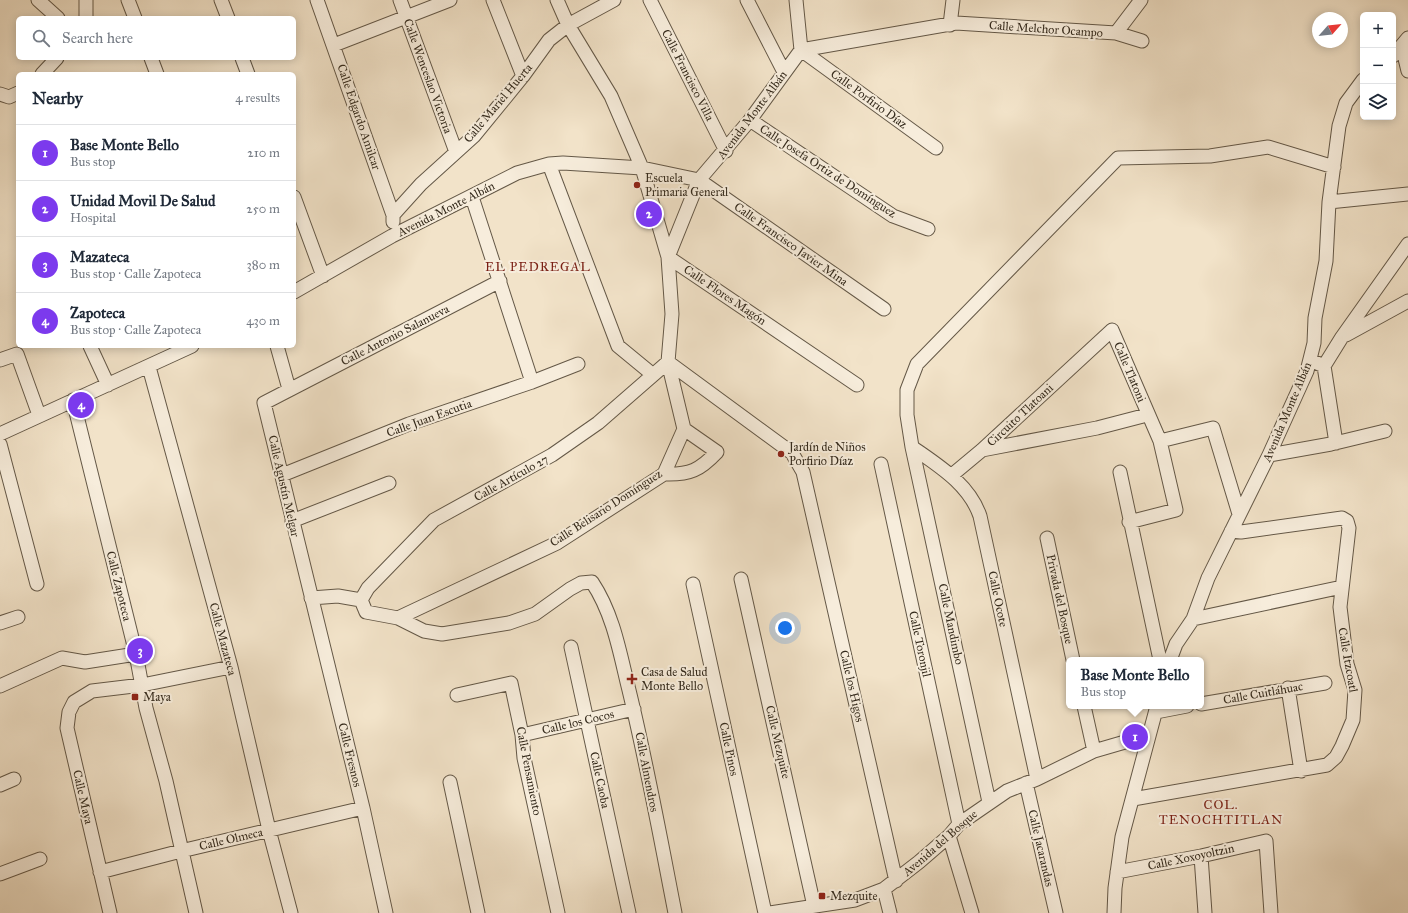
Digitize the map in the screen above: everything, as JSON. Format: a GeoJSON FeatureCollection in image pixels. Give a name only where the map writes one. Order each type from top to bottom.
{"type":"FeatureCollection","features":[{"type":"Feature","properties":{"kind":"street"},"geometry":{"type":"LineString","coordinates":[[38,0],[56,16]]}},
{"type":"Feature","properties":{"kind":"street"},"geometry":{"type":"LineString","coordinates":[[86,0],[86,16]]}},
{"type":"Feature","properties":{"kind":"street"},"geometry":{"type":"LineString","coordinates":[[128,0],[134,16]]}},
{"type":"Feature","properties":{"kind":"street"},"geometry":{"type":"LineString","coordinates":[[221,0],[227,16]]}},
{"type":"Feature","properties":{"kind":"street","name":"Calle Edgardo Amilcar"},"geometry":{"type":"LineString","coordinates":[[317,0],[393,215],[392,236]]}},
{"type":"Feature","properties":{"kind":"street","name":"Calle Wenceslao Victoria"},"geometry":{"type":"LineString","coordinates":[[400,0],[456,152]]}},
{"type":"Feature","properties":{"kind":"street"},"geometry":{"type":"LineString","coordinates":[[334,46],[450,0]]}},
{"type":"Feature","properties":{"kind":"street"},"geometry":{"type":"LineString","coordinates":[[493,0],[523,76]]}},
{"type":"Feature","properties":{"kind":"street"},"geometry":{"type":"LineString","coordinates":[[557,0],[568,25],[611,96],[642,168],[668,256],[672,314],[668,362],[684,429],[717,452],[703,466],[682,474],[664,474]]}},
{"type":"Feature","properties":{"kind":"street","name":"Calle Mariel Huerta"},"geometry":{"type":"LineString","coordinates":[[393,215],[421,184],[474,136],[523,76],[549,40],[568,25],[614,0]]}},
{"type":"Feature","properties":{"kind":"street","name":"Calle Francisco Villa"},"geometry":{"type":"LineString","coordinates":[[650,0],[726,151]]}},
{"type":"Feature","properties":{"kind":"street"},"geometry":{"type":"LineString","coordinates":[[747,0],[784,72]]}},
{"type":"Feature","properties":{"kind":"street"},"geometry":{"type":"LineString","coordinates":[[796,0],[801,50],[950,25],[953,0]]}},
{"type":"Feature","properties":{"kind":"street"},"geometry":{"type":"LineString","coordinates":[[1116,33],[1141,0]]}},
{"type":"Feature","properties":{"kind":"street","name":"Calle Melchor Ocampo"},"geometry":{"type":"LineString","coordinates":[[950,25],[956,23],[1116,33],[1142,41]]}},
{"type":"Feature","properties":{"kind":"street"},"geometry":{"type":"LineString","coordinates":[[1396,52],[1405,42]]}},
{"type":"Feature","properties":{"kind":"street"},"geometry":{"type":"LineString","coordinates":[[1405,42],[1408,71]]}},
{"type":"Feature","properties":{"kind":"street","name":"Avenida Monte Albán"},"geometry":{"type":"LineString","coordinates":[[296,291],[392,236],[517,173],[549,164],[642,168],[699,180],[726,151],[801,50]]}},
{"type":"Feature","properties":{"kind":"street","name":"Calle Porfirio Díaz"},"geometry":{"type":"LineString","coordinates":[[801,50],[936,148]]}},
{"type":"Feature","properties":{"kind":"street"},"geometry":{"type":"LineString","coordinates":[[44,72],[56,60]]}},
{"type":"Feature","properties":{"kind":"street"},"geometry":{"type":"LineString","coordinates":[[152,60],[156,72]]}},
{"type":"Feature","properties":{"kind":"street"},"geometry":{"type":"LineString","coordinates":[[243,60],[247,72]]}},
{"type":"Feature","properties":{"kind":"street","name":"Avenida Monte Albán"},"geometry":{"type":"LineString","coordinates":[[1171,657],[1176,644],[1193,619],[1208,578],[1269,455],[1307,371],[1326,261],[1329,202],[1339,126],[1346,103],[1360,84]]}},
{"type":"Feature","properties":{"kind":"street"},"geometry":{"type":"LineString","coordinates":[[0,94],[9,97],[16,94]]}},
{"type":"Feature","properties":{"kind":"street","name":"Calle Josefa Ortiz de Domínguez"},"geometry":{"type":"LineString","coordinates":[[750,120],[893,216],[928,229]]}},
{"type":"Feature","properties":{"kind":"street","name":"Calle Mandimbo"},"geometry":{"type":"LineString","coordinates":[[989,802],[912,447],[907,415],[907,390],[917,364],[1118,158],[1195,158],[1268,147],[1334,167]]}},
{"type":"Feature","properties":{"kind":"street"},"geometry":{"type":"LineString","coordinates":[[549,164],[618,346],[652,374]]}},
{"type":"Feature","properties":{"kind":"street"},"geometry":{"type":"LineString","coordinates":[[668,256],[699,180]]}},
{"type":"Feature","properties":{"kind":"street","name":"Calle Francisco Javier Mina"},"geometry":{"type":"LineString","coordinates":[[699,180],[884,309]]}},
{"type":"Feature","properties":{"kind":"street"},"geometry":{"type":"LineString","coordinates":[[1329,202],[1408,194]]}},
{"type":"Feature","properties":{"kind":"street"},"geometry":{"type":"LineString","coordinates":[[472,197],[532,382]]}},
{"type":"Feature","properties":{"kind":"street"},"geometry":{"type":"LineString","coordinates":[[296,202],[323,276]]}},
{"type":"Feature","properties":{"kind":"street"},"geometry":{"type":"LineString","coordinates":[[1334,444],[1324,366],[1342,337],[1408,244]]}},
{"type":"Feature","properties":{"kind":"street","name":"Calle Flores Magón"},"geometry":{"type":"LineString","coordinates":[[668,256],[857,385]]}},
{"type":"Feature","properties":{"kind":"street","name":"Calle Antonio Salanueva"},"geometry":{"type":"LineString","coordinates":[[289,388],[500,282]]}},
{"type":"Feature","properties":{"kind":"street"},"geometry":{"type":"LineString","coordinates":[[1342,337],[1408,301]]}},
{"type":"Feature","properties":{"kind":"street","name":"Calle Tlatoni"},"geometry":{"type":"LineString","coordinates":[[1112,330],[1160,441],[1176,510],[1129,522]]}},
{"type":"Feature","properties":{"kind":"street","name":"Circuito Tlatoani"},"geometry":{"type":"LineString","coordinates":[[982,450],[1112,330]]}},
{"type":"Feature","properties":{"kind":"street"},"geometry":{"type":"LineString","coordinates":[[91,348],[108,385]]}},
{"type":"Feature","properties":{"kind":"street"},"geometry":{"type":"LineString","coordinates":[[0,434],[149,366],[184,348]]}},
{"type":"Feature","properties":{"kind":"street"},"geometry":{"type":"LineString","coordinates":[[278,348],[289,388]]}},
{"type":"Feature","properties":{"kind":"street"},"geometry":{"type":"LineString","coordinates":[[0,360],[17,354],[39,415]]}},
{"type":"Feature","properties":{"kind":"street"},"geometry":{"type":"LineString","coordinates":[[1310,360],[1324,366]]}},
{"type":"Feature","properties":{"kind":"street","name":"Calle Artículo 27"},"geometry":{"type":"LineString","coordinates":[[361,600],[368,588],[434,520],[552,455],[598,423],[652,374],[668,362]]}},
{"type":"Feature","properties":{"kind":"street","name":"Calle los Higos"},"geometry":{"type":"LineString","coordinates":[[668,362],[792,453],[803,472],[896,881]]}},
{"type":"Feature","properties":{"kind":"street","name":"Calle Juan Escutia"},"geometry":{"type":"LineString","coordinates":[[282,475],[409,424],[532,382],[578,364]]}},
{"type":"Feature","properties":{"kind":"street","name":"Calle Mazateca"},"geometry":{"type":"LineString","coordinates":[[149,366],[231,667],[269,830],[291,913]]}},
{"type":"Feature","properties":{"kind":"street","name":"Calle Agustín Melgar"},"geometry":{"type":"LineString","coordinates":[[289,388],[264,403],[312,598]]}},
{"type":"Feature","properties":{"kind":"street","name":"Calle Zapoteca"},"geometry":{"type":"LineString","coordinates":[[73,400],[136,654],[196,913]]}},
{"type":"Feature","properties":{"kind":"street","name":"Circuito Tlatoani"},"geometry":{"type":"LineString","coordinates":[[982,450],[1097,428],[1148,415]]}},
{"type":"Feature","properties":{"kind":"street"},"geometry":{"type":"LineString","coordinates":[[1160,441],[1213,428],[1239,514]]}},
{"type":"Feature","properties":{"kind":"street","name":"Calle Belisario Domínguez"},"geometry":{"type":"LineString","coordinates":[[398,618],[557,543],[664,474],[684,429]]}},
{"type":"Feature","properties":{"kind":"street"},"geometry":{"type":"LineString","coordinates":[[1269,455],[1334,444],[1385,431]]}},
{"type":"Feature","properties":{"kind":"street"},"geometry":{"type":"LineString","coordinates":[[0,444],[37,584]]}},
{"type":"Feature","properties":{"kind":"street","name":"Calle Ocote"},"geometry":{"type":"LineString","coordinates":[[912,447],[952,475],[975,502],[980,516],[1032,781]]}},
{"type":"Feature","properties":{"kind":"street"},"geometry":{"type":"LineString","coordinates":[[952,475],[982,450]]}},
{"type":"Feature","properties":{"kind":"street","name":"Calle Toronjil"},"geometry":{"type":"LineString","coordinates":[[881,464],[959,824]]}},
{"type":"Feature","properties":{"kind":"street"},"geometry":{"type":"LineString","coordinates":[[1120,472],[1129,522],[1159,657]]}},
{"type":"Feature","properties":{"kind":"street"},"geometry":{"type":"LineString","coordinates":[[292,521],[389,483]]}},
{"type":"Feature","properties":{"kind":"street","name":"Calle Itzcoatl"},"geometry":{"type":"LineString","coordinates":[[1133,799],[1327,766],[1336,757],[1353,720],[1355,690],[1347,664],[1340,607],[1348,528],[1347,521],[1342,518],[1241,532],[1231,531]]}},
{"type":"Feature","properties":{"kind":"street","name":"Privada del Bosque"},"geometry":{"type":"LineString","coordinates":[[1047,538],[1073,657]]}},
{"type":"Feature","properties":{"kind":"street","name":"Calle Mezquite"},"geometry":{"type":"LineString","coordinates":[[741,579],[807,909]]}},
{"type":"Feature","properties":{"kind":"street","name":"Calle Almendros"},"geometry":{"type":"LineString","coordinates":[[398,618],[424,631],[442,634],[509,623],[535,614],[581,583],[592,582],[600,594],[614,631],[634,709],[675,913]]}},
{"type":"Feature","properties":{"kind":"street","name":"Calle Pinos"},"geometry":{"type":"LineString","coordinates":[[693,584],[764,913]]}},
{"type":"Feature","properties":{"kind":"street"},"geometry":{"type":"LineString","coordinates":[[1193,619],[1342,587]]}},
{"type":"Feature","properties":{"kind":"street"},"geometry":{"type":"LineString","coordinates":[[312,598],[338,596],[361,600],[366,612],[398,618]]}},
{"type":"Feature","properties":{"kind":"street","name":"Calle Fresnos"},"geometry":{"type":"LineString","coordinates":[[312,598],[363,808],[386,913]]}},
{"type":"Feature","properties":{"kind":"street"},"geometry":{"type":"LineString","coordinates":[[0,623],[18,617]]}},
{"type":"Feature","properties":{"kind":"street","name":"Calle Caoba"},"geometry":{"type":"LineString","coordinates":[[571,647],[629,913]]}},
{"type":"Feature","properties":{"kind":"street"},"geometry":{"type":"LineString","coordinates":[[0,686],[62,658],[85,662],[136,654]]}},
{"type":"Feature","properties":{"kind":"street"},"geometry":{"type":"LineString","coordinates":[[142,685],[231,667]]}},
{"type":"Feature","properties":{"kind":"street","name":"Calle Pensamiento"},"geometry":{"type":"LineString","coordinates":[[457,695],[511,683],[522,735],[524,758],[558,913]]}},
{"type":"Feature","properties":{"kind":"street","name":"Calle Cuitláhuac"},"geometry":{"type":"LineString","coordinates":[[1204,703],[1288,688],[1325,683]]}},
{"type":"Feature","properties":{"kind":"street","name":"Calle Maya"},"geometry":{"type":"LineString","coordinates":[[110,913],[67,728],[69,712],[74,702],[92,691],[142,685]]}},
{"type":"Feature","properties":{"kind":"street"},"geometry":{"type":"LineString","coordinates":[[1288,688],[1300,771]]}},
{"type":"Feature","properties":{"kind":"street","name":"Calle los Cocos"},"geometry":{"type":"LineString","coordinates":[[522,735],[634,709]]}},
{"type":"Feature","properties":{"kind":"street"},"geometry":{"type":"LineString","coordinates":[[1085,709],[1094,751]]}},
{"type":"Feature","properties":{"kind":"street"},"geometry":{"type":"LineString","coordinates":[[1114,913],[1117,872],[1122,837],[1156,709]]}},
{"type":"Feature","properties":{"kind":"street","name":"Avenida del Bosque"},"geometry":{"type":"LineString","coordinates":[[770,913],[807,909],[855,900],[884,889],[896,881],[949,836],[959,824],[1007,791],[1032,781],[1094,751],[1149,735]]}},
{"type":"Feature","properties":{"kind":"street"},"geometry":{"type":"LineString","coordinates":[[0,785],[14,779]]}},
{"type":"Feature","properties":{"kind":"street","name":"Calle Jacarandas"},"geometry":{"type":"LineString","coordinates":[[1032,781],[1056,913]]}},
{"type":"Feature","properties":{"kind":"street"},"geometry":{"type":"LineString","coordinates":[[450,782],[478,913]]}},
{"type":"Feature","properties":{"kind":"street","name":"Calle Olmeca"},"geometry":{"type":"LineString","coordinates":[[100,872],[181,851],[363,808]]}},
{"type":"Feature","properties":{"kind":"street"},"geometry":{"type":"LineString","coordinates":[[949,836],[972,913]]}},
{"type":"Feature","properties":{"kind":"street","name":"Calle Xoxoyoltzin"},"geometry":{"type":"LineString","coordinates":[[1117,872],[1201,856],[1266,841],[1271,913]]}},
{"type":"Feature","properties":{"kind":"street"},"geometry":{"type":"LineString","coordinates":[[1201,856],[1205,913]]}},
{"type":"Feature","properties":{"kind":"street"},"geometry":{"type":"LineString","coordinates":[[0,874],[40,859]]}},
{"type":"Feature","properties":{"kind":"street"},"geometry":{"type":"LineString","coordinates":[[884,889],[890,913]]}},
{"type":"Feature","properties":{"kind":"place","name":"Escuela Primaria General"},"geometry":{"type":"Point","coordinates":[637,185]}},
{"type":"Feature","properties":{"kind":"place","name":"Unidad Movil De Salud"},"geometry":{"type":"Point","coordinates":[649,214]}},
{"type":"Feature","properties":{"kind":"place","name":"Zapoteca"},"geometry":{"type":"Point","coordinates":[81,405]}},
{"type":"Feature","properties":{"kind":"place","name":"Jardín de Niños Porfirio Díaz"},"geometry":{"type":"Point","coordinates":[781,454]}},
{"type":"Feature","properties":{"kind":"place","name":"Mazateca"},"geometry":{"type":"Point","coordinates":[140,651]}},
{"type":"Feature","properties":{"kind":"place","name":"Casa de Salud Monte Bello"},"geometry":{"type":"Point","coordinates":[632,679]}},
{"type":"Feature","properties":{"kind":"place","name":"Maya"},"geometry":{"type":"Point","coordinates":[135,697]}},
{"type":"Feature","properties":{"kind":"place","name":"Base Monte Bello"},"geometry":{"type":"Point","coordinates":[1135,737]}},
{"type":"Feature","properties":{"kind":"place","name":"Mezquite"},"geometry":{"type":"Point","coordinates":[822,896]}},
{"type":"Feature","properties":{"kind":"district","name":"EL PEDREGAL"},"geometry":{"type":"Point","coordinates":[538,266]}},
{"type":"Feature","properties":{"kind":"district","name":"COL. TENOCHTITLAN"},"geometry":{"type":"Point","coordinates":[1221,812]}}]}
